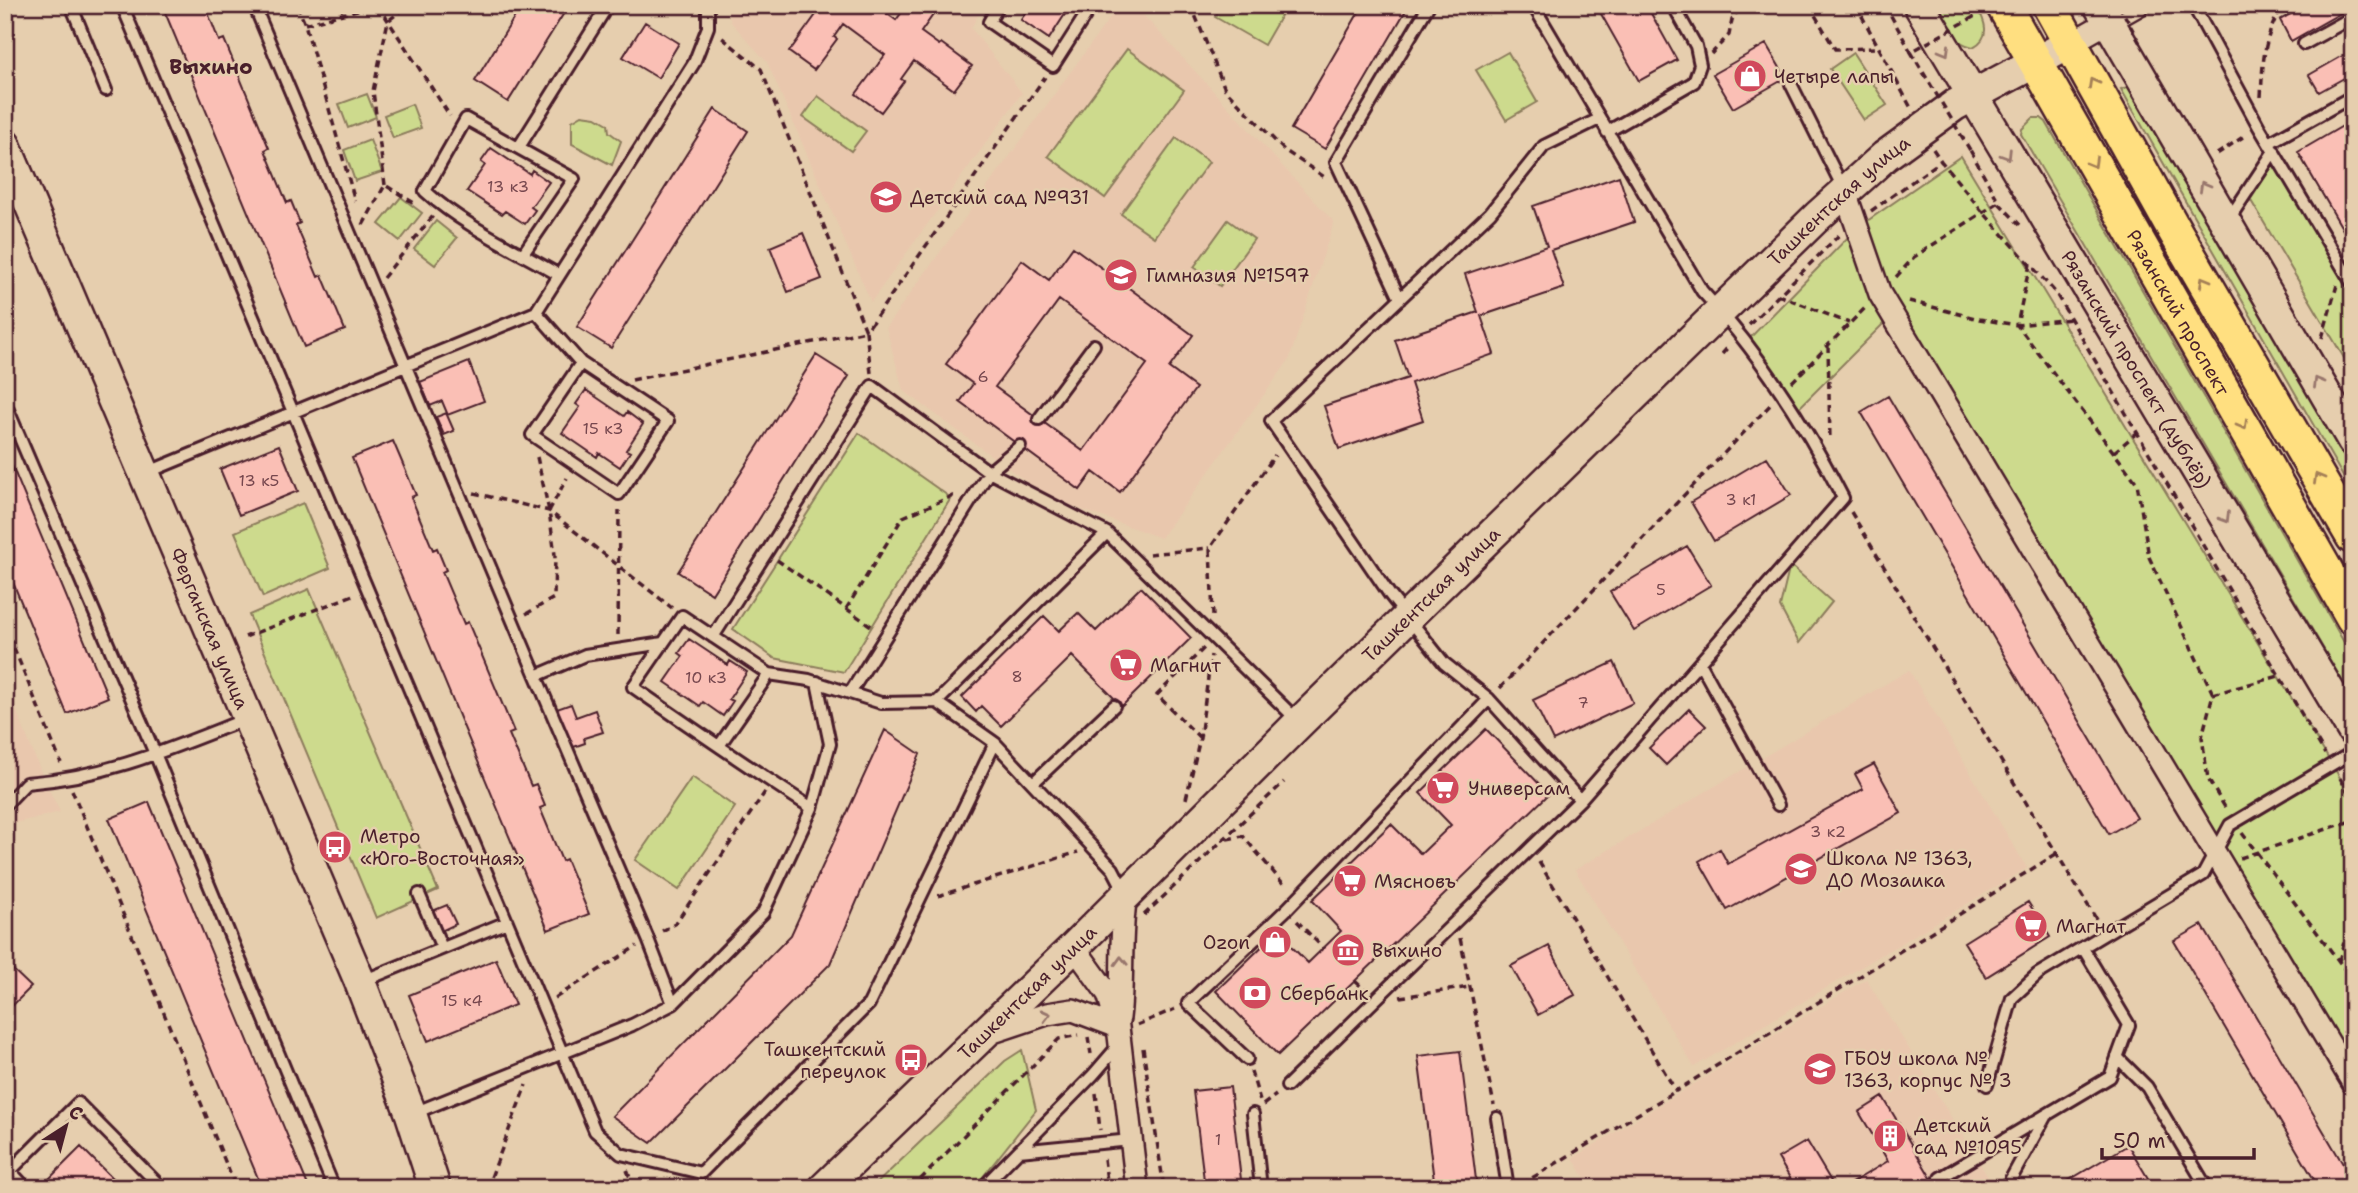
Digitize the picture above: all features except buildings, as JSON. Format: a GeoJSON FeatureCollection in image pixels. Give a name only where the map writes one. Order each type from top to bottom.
{"type":"FeatureCollection","features":[{"type":"Feature","properties":{"kind":"main road","name":"Рязанский проспект (дублёр)"},"geometry":{"type":"LineString","coordinates":[[1919,5],[1971,97],[2353,732]]}},
{"type":"Feature","properties":{"kind":"main road","name":"Рязанский проспект"},"geometry":{"type":"LineString","coordinates":[[2003,5],[2353,618]]}},
{"type":"Feature","properties":{"kind":"main road","name":"Рязанский проспект"},"geometry":{"type":"LineString","coordinates":[[2049,5],[2176,233],[2353,537]]}},
{"type":"Feature","properties":{"kind":"main road"},"geometry":{"type":"LineString","coordinates":[[2109,11],[2226,225],[2353,441]]}},
{"type":"Feature","properties":{"kind":"main road","name":"Ташкентская улица"},"geometry":{"type":"LineString","coordinates":[[824,1188],[1845,192],[1894,150],[1955,105],[2071,43]]}},
{"type":"Feature","properties":{"kind":"main road","name":"Ферганская улица"},"geometry":{"type":"LineString","coordinates":[[5,145],[360,982],[411,1114],[435,1188]]}},
{"type":"Feature","properties":{"kind":"main road","name":"Ферганская улица"},"geometry":{"type":"LineString","coordinates":[[411,1114],[452,1188]]}},
{"type":"Feature","properties":{"kind":"street"},"geometry":{"type":"LineString","coordinates":[[2071,43],[2109,11],[2138,5]]}},
{"type":"Feature","properties":{"kind":"street"},"geometry":{"type":"LineString","coordinates":[[1845,192],[1880,294],[2353,1083]]}},
{"type":"Feature","properties":{"kind":"street"},"geometry":{"type":"LineString","coordinates":[[1119,1036],[1123,989],[1121,925],[1126,895]]}},
{"type":"Feature","properties":{"kind":"street"},"geometry":{"type":"LineString","coordinates":[[1074,947],[1108,994],[1119,1036],[1137,1188]]}},
{"type":"Feature","properties":{"kind":"street"},"geometry":{"type":"LineString","coordinates":[[981,1036],[1047,1014],[1073,1010],[1119,1036]]}},
{"type":"Feature","properties":{"kind":"lane"},"geometry":{"type":"LineString","coordinates":[[71,5],[106,90]]}},
{"type":"Feature","properties":{"kind":"lane"},"geometry":{"type":"LineString","coordinates":[[122,5],[595,1131],[621,1154],[701,1173],[869,1004],[995,743]]}},
{"type":"Feature","properties":{"kind":"lane"},"geometry":{"type":"LineString","coordinates":[[254,5],[673,1004]]}},
{"type":"Feature","properties":{"kind":"lane"},"geometry":{"type":"LineString","coordinates":[[519,147],[608,5]]}},
{"type":"Feature","properties":{"kind":"lane"},"geometry":{"type":"LineString","coordinates":[[143,474],[536,312],[694,63],[708,27],[708,5]]}},
{"type":"Feature","properties":{"kind":"lane"},"geometry":{"type":"LineString","coordinates":[[999,5],[989,22],[1053,66],[1092,5]]}},
{"type":"Feature","properties":{"kind":"lane"},"geometry":{"type":"LineString","coordinates":[[1400,299],[1336,162],[1429,5]]}},
{"type":"Feature","properties":{"kind":"lane"},"geometry":{"type":"LineString","coordinates":[[1287,1086],[1580,800],[1843,498],[1782,392],[1721,311],[1702,291],[1533,5]]}},
{"type":"Feature","properties":{"kind":"lane"},"geometry":{"type":"LineString","coordinates":[[1607,132],[1694,82],[1700,65],[1696,46],[1673,5]]}},
{"type":"Feature","properties":{"kind":"lane"},"geometry":{"type":"LineString","coordinates":[[2193,5],[2259,127],[2353,285]]}},
{"type":"Feature","properties":{"kind":"lane"},"geometry":{"type":"LineString","coordinates":[[2304,44],[2353,17]]}},
{"type":"Feature","properties":{"kind":"lane"},"geometry":{"type":"LineString","coordinates":[[1791,84],[1845,192]]}},
{"type":"Feature","properties":{"kind":"lane"},"geometry":{"type":"LineString","coordinates":[[2226,225],[2271,147],[2353,96]]}},
{"type":"Feature","properties":{"kind":"lane"},"geometry":{"type":"LineString","coordinates":[[523,254],[574,179],[467,119],[425,191],[441,206],[523,254],[559,275]]}},
{"type":"Feature","properties":{"kind":"lane"},"geometry":{"type":"LineString","coordinates":[[1580,800],[1489,699],[1444,663],[1391,594],[1271,421],[1490,213],[1544,146],[1599,119]]}},
{"type":"Feature","properties":{"kind":"lane"},"geometry":{"type":"LineString","coordinates":[[536,312],[582,363],[668,421],[619,494],[532,435],[582,363]]}},
{"type":"Feature","properties":{"kind":"lane"},"geometry":{"type":"LineString","coordinates":[[1039,419],[1094,345]]}},
{"type":"Feature","properties":{"kind":"lane"},"geometry":{"type":"LineString","coordinates":[[713,637],[872,386],[989,472],[1107,533],[1299,723]]}},
{"type":"Feature","properties":{"kind":"lane"},"geometry":{"type":"LineString","coordinates":[[5,403],[156,756],[334,1188]]}},
{"type":"Feature","properties":{"kind":"lane"},"geometry":{"type":"LineString","coordinates":[[850,693],[989,472],[1020,446]]}},
{"type":"Feature","properties":{"kind":"lane"},"geometry":{"type":"LineString","coordinates":[[937,702],[1107,533]]}},
{"type":"Feature","properties":{"kind":"lane"},"geometry":{"type":"LineString","coordinates":[[812,808],[633,687],[682,616],[769,674],[817,682],[881,703],[937,702],[995,743],[1113,869],[1126,895]]}},
{"type":"Feature","properties":{"kind":"lane"},"geometry":{"type":"LineString","coordinates":[[536,676],[585,655],[663,643]]}},
{"type":"Feature","properties":{"kind":"lane"},"geometry":{"type":"LineString","coordinates":[[1700,663],[1779,805]]}},
{"type":"Feature","properties":{"kind":"lane"},"geometry":{"type":"LineString","coordinates":[[719,746],[769,674]]}},
{"type":"Feature","properties":{"kind":"lane"},"geometry":{"type":"LineString","coordinates":[[411,1114],[632,1025],[673,1004],[763,913],[812,808],[830,744],[817,682]]}},
{"type":"Feature","properties":{"kind":"lane"},"geometry":{"type":"LineString","coordinates":[[1247,1059],[1188,1003],[1286,910],[1489,699]]}},
{"type":"Feature","properties":{"kind":"lane"},"geometry":{"type":"LineString","coordinates":[[1033,783],[1114,706]]}},
{"type":"Feature","properties":{"kind":"lane"},"geometry":{"type":"LineString","coordinates":[[5,805],[26,783],[68,780],[156,756],[248,718]]}},
{"type":"Feature","properties":{"kind":"lane"},"geometry":{"type":"LineString","coordinates":[[1987,1085],[2012,998],[2038,974],[2203,875],[2219,860],[2230,825],[2353,752]]}},
{"type":"Feature","properties":{"kind":"lane"},"geometry":{"type":"LineString","coordinates":[[419,894],[442,948]]}},
{"type":"Feature","properties":{"kind":"lane"},"geometry":{"type":"LineString","coordinates":[[360,982],[507,922]]}},
{"type":"Feature","properties":{"kind":"lane"},"geometry":{"type":"LineString","coordinates":[[1940,1178],[2110,1077],[2129,1025],[2082,948]]}},
{"type":"Feature","properties":{"kind":"lane"},"geometry":{"type":"LineString","coordinates":[[982,1188],[1019,1151],[1119,1036]]}},
{"type":"Feature","properties":{"kind":"lane"},"geometry":{"type":"LineString","coordinates":[[2117,1057],[2147,1087],[2207,1188]]}},
{"type":"Feature","properties":{"kind":"lane"},"geometry":{"type":"LineString","coordinates":[[26,1188],[10,1171],[78,1103],[162,1188]]}},
{"type":"Feature","properties":{"kind":"lane"},"geometry":{"type":"LineString","coordinates":[[1253,1114],[1261,1188]]}},
{"type":"Feature","properties":{"kind":"lane"},"geometry":{"type":"LineString","coordinates":[[2006,1188],[2046,1115]]}},
{"type":"Feature","properties":{"kind":"lane"},"geometry":{"type":"LineString","coordinates":[[1497,1118],[1508,1188]]}},
{"type":"Feature","properties":{"kind":"lane"},"geometry":{"type":"LineString","coordinates":[[1019,1151],[1131,1140]]}},
{"type":"Feature","properties":{"kind":"path"},"geometry":{"type":"LineString","coordinates":[[297,5],[305,24],[355,201]]}},
{"type":"Feature","properties":{"kind":"path"},"geometry":{"type":"LineString","coordinates":[[340,5],[344,14]]}},
{"type":"Feature","properties":{"kind":"path"},"geometry":{"type":"LineString","coordinates":[[305,24],[377,5],[459,130]]}},
{"type":"Feature","properties":{"kind":"path"},"geometry":{"type":"LineString","coordinates":[[359,214],[362,227],[385,185],[373,91],[388,21],[408,5]]}},
{"type":"Feature","properties":{"kind":"path"},"geometry":{"type":"LineString","coordinates":[[1191,5],[1225,89],[1284,150],[1352,196]]}},
{"type":"Feature","properties":{"kind":"path"},"geometry":{"type":"LineString","coordinates":[[1700,65],[1728,35],[1732,20],[1741,5]]}},
{"type":"Feature","properties":{"kind":"path"},"geometry":{"type":"LineString","coordinates":[[1809,5],[1835,49],[1878,48]]}},
{"type":"Feature","properties":{"kind":"path"},"geometry":{"type":"LineString","coordinates":[[1856,5],[1908,101]]}},
{"type":"Feature","properties":{"kind":"path"},"geometry":{"type":"LineString","coordinates":[[1489,699],[1914,257],[1999,202],[1885,5]]}},
{"type":"Feature","properties":{"kind":"path"},"geometry":{"type":"LineString","coordinates":[[1910,52],[1995,5]]}},
{"type":"Feature","properties":{"kind":"path"},"geometry":{"type":"LineString","coordinates":[[2217,154],[2259,127],[2264,47],[2283,5]]}},
{"type":"Feature","properties":{"kind":"path"},"geometry":{"type":"LineString","coordinates":[[2109,11],[2142,47]]}},
{"type":"Feature","properties":{"kind":"path"},"geometry":{"type":"LineString","coordinates":[[708,27],[761,69],[866,331],[872,386]]}},
{"type":"Feature","properties":{"kind":"path"},"geometry":{"type":"LineString","coordinates":[[613,384],[866,331],[1053,66]]}},
{"type":"Feature","properties":{"kind":"path"},"geometry":{"type":"LineString","coordinates":[[373,290],[434,215],[385,185]]}},
{"type":"Feature","properties":{"kind":"path"},"geometry":{"type":"LineString","coordinates":[[1982,211],[2055,292],[2353,801]]}},
{"type":"Feature","properties":{"kind":"path"},"geometry":{"type":"LineString","coordinates":[[2030,264],[2017,325],[2137,483],[2149,557],[2213,694],[2202,737],[2208,779],[2234,823],[2353,980]]}},
{"type":"Feature","properties":{"kind":"path"},"geometry":{"type":"LineString","coordinates":[[2321,341],[2342,267]]}},
{"type":"Feature","properties":{"kind":"path"},"geometry":{"type":"LineString","coordinates":[[1880,294],[1979,320],[2017,325],[2071,319]]}},
{"type":"Feature","properties":{"kind":"path"},"geometry":{"type":"LineString","coordinates":[[1778,295],[1849,323]]}},
{"type":"Feature","properties":{"kind":"path"},"geometry":{"type":"LineString","coordinates":[[1828,345],[1830,474]]}},
{"type":"Feature","properties":{"kind":"path"},"geometry":{"type":"LineString","coordinates":[[2114,452],[2138,432]]}},
{"type":"Feature","properties":{"kind":"path"},"geometry":{"type":"LineString","coordinates":[[513,621],[554,597],[555,555],[549,511],[532,435]]}},
{"type":"Feature","properties":{"kind":"path"},"geometry":{"type":"LineString","coordinates":[[1186,799],[1200,738],[1213,639],[1210,548],[1284,442]]}},
{"type":"Feature","properties":{"kind":"path"},"geometry":{"type":"LineString","coordinates":[[549,511],[575,463]]}},
{"type":"Feature","properties":{"kind":"path"},"geometry":{"type":"LineString","coordinates":[[457,489],[549,511],[682,616]]}},
{"type":"Feature","properties":{"kind":"path"},"geometry":{"type":"LineString","coordinates":[[618,651],[619,494]]}},
{"type":"Feature","properties":{"kind":"path"},"geometry":{"type":"LineString","coordinates":[[846,608],[903,517],[951,498]]}},
{"type":"Feature","properties":{"kind":"path"},"geometry":{"type":"LineString","coordinates":[[1843,498],[2106,935]]}},
{"type":"Feature","properties":{"kind":"path"},"geometry":{"type":"LineString","coordinates":[[1129,556],[1210,548]]}},
{"type":"Feature","properties":{"kind":"path"},"geometry":{"type":"LineString","coordinates":[[766,553],[885,635]]}},
{"type":"Feature","properties":{"kind":"path"},"geometry":{"type":"LineString","coordinates":[[245,637],[368,589]]}},
{"type":"Feature","properties":{"kind":"path"},"geometry":{"type":"LineString","coordinates":[[5,626],[236,1188]]}},
{"type":"Feature","properties":{"kind":"path"},"geometry":{"type":"LineString","coordinates":[[1200,738],[1157,695],[1213,639]]}},
{"type":"Feature","properties":{"kind":"path"},"geometry":{"type":"LineString","coordinates":[[2213,694],[2280,676]]}},
{"type":"Feature","properties":{"kind":"path"},"geometry":{"type":"LineString","coordinates":[[542,1006],[675,924],[772,782]]}},
{"type":"Feature","properties":{"kind":"path"},"geometry":{"type":"LineString","coordinates":[[1138,924],[1284,782]]}},
{"type":"Feature","properties":{"kind":"path"},"geometry":{"type":"LineString","coordinates":[[2219,860],[2256,851],[2352,819],[2348,927],[2339,962]]}},
{"type":"Feature","properties":{"kind":"path"},"geometry":{"type":"LineString","coordinates":[[1225,839],[1243,836],[1286,885],[1286,910],[1323,948]]}},
{"type":"Feature","properties":{"kind":"path"},"geometry":{"type":"LineString","coordinates":[[919,902],[1093,848]]}},
{"type":"Feature","properties":{"kind":"path"},"geometry":{"type":"LineString","coordinates":[[1531,848],[1676,1091]]}},
{"type":"Feature","properties":{"kind":"path"},"geometry":{"type":"LineString","coordinates":[[1516,1188],[2056,854]]}},
{"type":"Feature","properties":{"kind":"path"},"geometry":{"type":"LineString","coordinates":[[1457,920],[1497,1118]]}},
{"type":"Feature","properties":{"kind":"path"},"geometry":{"type":"LineString","coordinates":[[1375,1000],[1470,987]]}},
{"type":"Feature","properties":{"kind":"path"},"geometry":{"type":"LineString","coordinates":[[1139,1017],[1140,1025],[1188,1003]]}},
{"type":"Feature","properties":{"kind":"path"},"geometry":{"type":"LineString","coordinates":[[1142,1036],[1164,1188]]}},
{"type":"Feature","properties":{"kind":"path"},"geometry":{"type":"LineString","coordinates":[[912,1188],[1059,1039]]}},
{"type":"Feature","properties":{"kind":"path"},"geometry":{"type":"LineString","coordinates":[[1247,1059],[1261,1106],[1287,1086]]}},
{"type":"Feature","properties":{"kind":"path"},"geometry":{"type":"LineString","coordinates":[[487,1188],[533,1065]]}},
{"type":"Feature","properties":{"kind":"path"},"geometry":{"type":"LineString","coordinates":[[1102,1143],[1108,1188]]}},
{"type":"Feature","properties":{"kind":"shaded area","name":"Детский сад №931"},"geometry":{"type":"Polygon","coordinates":[[[726,5],[984,5],[971,28],[1022,93],[871,302],[767,62],[731,22],[726,5]]]}},
{"type":"Feature","properties":{"kind":"shaded area","name":"Гимназия №1597"},"geometry":{"type":"Polygon","coordinates":[[[1119,5],[1134,5],[1334,222],[1289,360],[1161,538],[1047,497],[903,390],[886,327],[1119,5]]]}},
{"type":"Feature","properties":{"kind":"shaded area","name":"Школа № 1363, ДО Мозаика"},"geometry":{"type":"Polygon","coordinates":[[[1909,670],[2027,868],[1694,1067],[1575,870],[1909,670]]]}},
{"type":"Feature","properties":{"kind":"shaded area"},"geometry":{"type":"Polygon","coordinates":[[[5,682],[45,782],[60,812],[11,824],[5,829],[5,682]]]}},
{"type":"Feature","properties":{"kind":"shaded area","name":"ГБОУ школа № 1363, корпус № 3"},"geometry":{"type":"Polygon","coordinates":[[[1866,979],[1988,1177],[1970,1188],[1591,1188],[1573,1158],[1866,979]]]}},
{"type":"Feature","properties":{"kind":"green space"},"geometry":{"type":"Polygon","coordinates":[[[1222,5],[1287,5],[1264,45],[1215,17],[1222,5]]]}},
{"type":"Feature","properties":{"kind":"green space"},"geometry":{"type":"Polygon","coordinates":[[[1935,5],[1976,5],[1984,23],[1983,38],[1973,47],[1954,37],[1935,5]]]}},
{"type":"Feature","properties":{"kind":"green space"},"geometry":{"type":"Polygon","coordinates":[[[1127,49],[1184,90],[1105,198],[1048,156],[1127,49]]]}},
{"type":"Feature","properties":{"kind":"green space"},"geometry":{"type":"Polygon","coordinates":[[[1508,52],[1537,102],[1506,120],[1476,70],[1508,52]]]}},
{"type":"Feature","properties":{"kind":"green space"},"geometry":{"type":"Polygon","coordinates":[[[1853,53],[1887,105],[1864,120],[1830,69],[1853,53]]]}},
{"type":"Feature","properties":{"kind":"green space"},"geometry":{"type":"Polygon","coordinates":[[[2133,85],[2353,467],[2353,494],[2121,89],[2133,85]]]}},
{"type":"Feature","properties":{"kind":"green space"},"geometry":{"type":"Polygon","coordinates":[[[367,94],[376,117],[348,128],[339,104],[367,94]]]}},
{"type":"Feature","properties":{"kind":"green space"},"geometry":{"type":"Polygon","coordinates":[[[818,96],[866,131],[851,151],[803,117],[818,96]]]}},
{"type":"Feature","properties":{"kind":"green space"},"geometry":{"type":"Polygon","coordinates":[[[412,104],[421,128],[393,138],[384,115],[412,104]]]}},
{"type":"Feature","properties":{"kind":"green space"},"geometry":{"type":"Polygon","coordinates":[[[582,115],[596,117],[608,124],[609,132],[621,141],[612,165],[572,144],[572,121],[582,115]]]}},
{"type":"Feature","properties":{"kind":"green space"},"geometry":{"type":"Polygon","coordinates":[[[2033,118],[2041,118],[2046,122],[2353,658],[2353,699],[2021,134],[2022,129],[2033,118]]]}},
{"type":"Feature","properties":{"kind":"green space"},"geometry":{"type":"Polygon","coordinates":[[[1176,138],[1209,162],[1154,237],[1121,214],[1176,138]]]}},
{"type":"Feature","properties":{"kind":"green space"},"geometry":{"type":"Polygon","coordinates":[[[370,140],[382,172],[355,181],[344,150],[370,140]]]}},
{"type":"Feature","properties":{"kind":"green space"},"geometry":{"type":"Polygon","coordinates":[[[1961,156],[2353,799],[2353,1074],[1894,313],[1794,413],[1743,345],[1857,228],[1961,156]]]}},
{"type":"Feature","properties":{"kind":"green space"},"geometry":{"type":"Polygon","coordinates":[[[2274,163],[2353,298],[2353,373],[2250,199],[2274,163]]]}},
{"type":"Feature","properties":{"kind":"green space"},"geometry":{"type":"Polygon","coordinates":[[[401,197],[422,213],[400,241],[379,224],[401,197]]]}},
{"type":"Feature","properties":{"kind":"green space"},"geometry":{"type":"Polygon","coordinates":[[[1228,220],[1254,239],[1220,286],[1194,267],[1228,220]]]}},
{"type":"Feature","properties":{"kind":"green space"},"geometry":{"type":"Polygon","coordinates":[[[436,221],[457,238],[435,265],[414,249],[436,221]]]}},
{"type":"Feature","properties":{"kind":"green space"},"geometry":{"type":"Polygon","coordinates":[[[859,433],[951,498],[844,672],[774,658],[733,629],[859,433]]]}},
{"type":"Feature","properties":{"kind":"green space"},"geometry":{"type":"Polygon","coordinates":[[[303,503],[330,568],[263,597],[235,532],[303,503]]]}},
{"type":"Feature","properties":{"kind":"green space"},"geometry":{"type":"Polygon","coordinates":[[[1790,565],[1832,602],[1799,643],[1780,607],[1790,565]]]}},
{"type":"Feature","properties":{"kind":"green space"},"geometry":{"type":"Polygon","coordinates":[[[309,589],[438,890],[376,918],[249,615],[309,589]]]}},
{"type":"Feature","properties":{"kind":"green space"},"geometry":{"type":"Polygon","coordinates":[[[692,777],[735,807],[679,890],[635,860],[692,777]]]}},
{"type":"Feature","properties":{"kind":"green space"},"geometry":{"type":"Polygon","coordinates":[[[1022,1050],[1036,1110],[974,1188],[872,1188],[1005,1061],[1022,1050]]]}},
{"type":"Feature","properties":{"kind":"place","name":"Четыре лапы"},"geometry":{"type":"Point","coordinates":[1750,76]}},
{"type":"Feature","properties":{"kind":"place","name":"Детский сад №931"},"geometry":{"type":"Point","coordinates":[886,197]}},
{"type":"Feature","properties":{"kind":"place","name":"Гимназия №1597"},"geometry":{"type":"Point","coordinates":[1121,275]}},
{"type":"Feature","properties":{"kind":"place","name":"Магнит"},"geometry":{"type":"Point","coordinates":[1126,665]}},
{"type":"Feature","properties":{"kind":"place","name":"Универсам"},"geometry":{"type":"Point","coordinates":[1443,788]}},
{"type":"Feature","properties":{"kind":"place","name":"Метро «Юго-Восточная»"},"geometry":{"type":"Point","coordinates":[335,847]}},
{"type":"Feature","properties":{"kind":"place","name":"Школа № 1363, ДО Мозаика"},"geometry":{"type":"Point","coordinates":[1801,869]}},
{"type":"Feature","properties":{"kind":"place","name":"Мясновъ"},"geometry":{"type":"Point","coordinates":[1350,881]}},
{"type":"Feature","properties":{"kind":"place","name":"Магнат"},"geometry":{"type":"Point","coordinates":[2031,926]}},
{"type":"Feature","properties":{"kind":"place","name":"Ozon"},"geometry":{"type":"Point","coordinates":[1275,942]}},
{"type":"Feature","properties":{"kind":"place","name":"Выхино"},"geometry":{"type":"Point","coordinates":[1348,950]}},
{"type":"Feature","properties":{"kind":"place","name":"Сбербанк"},"geometry":{"type":"Point","coordinates":[1255,993]}},
{"type":"Feature","properties":{"kind":"place","name":"Ташкентский переулок"},"geometry":{"type":"Point","coordinates":[911,1060]}},
{"type":"Feature","properties":{"kind":"place","name":"ГБОУ школа № 1363, корпус № 3"},"geometry":{"type":"Point","coordinates":[1820,1069]}},
{"type":"Feature","properties":{"kind":"place","name":"Детский сад №1095"},"geometry":{"type":"Point","coordinates":[1890,1136]}},
{"type":"Feature","properties":{"kind":"district","name":"Выхино"},"geometry":{"type":"Point","coordinates":[211,67]}}]}
